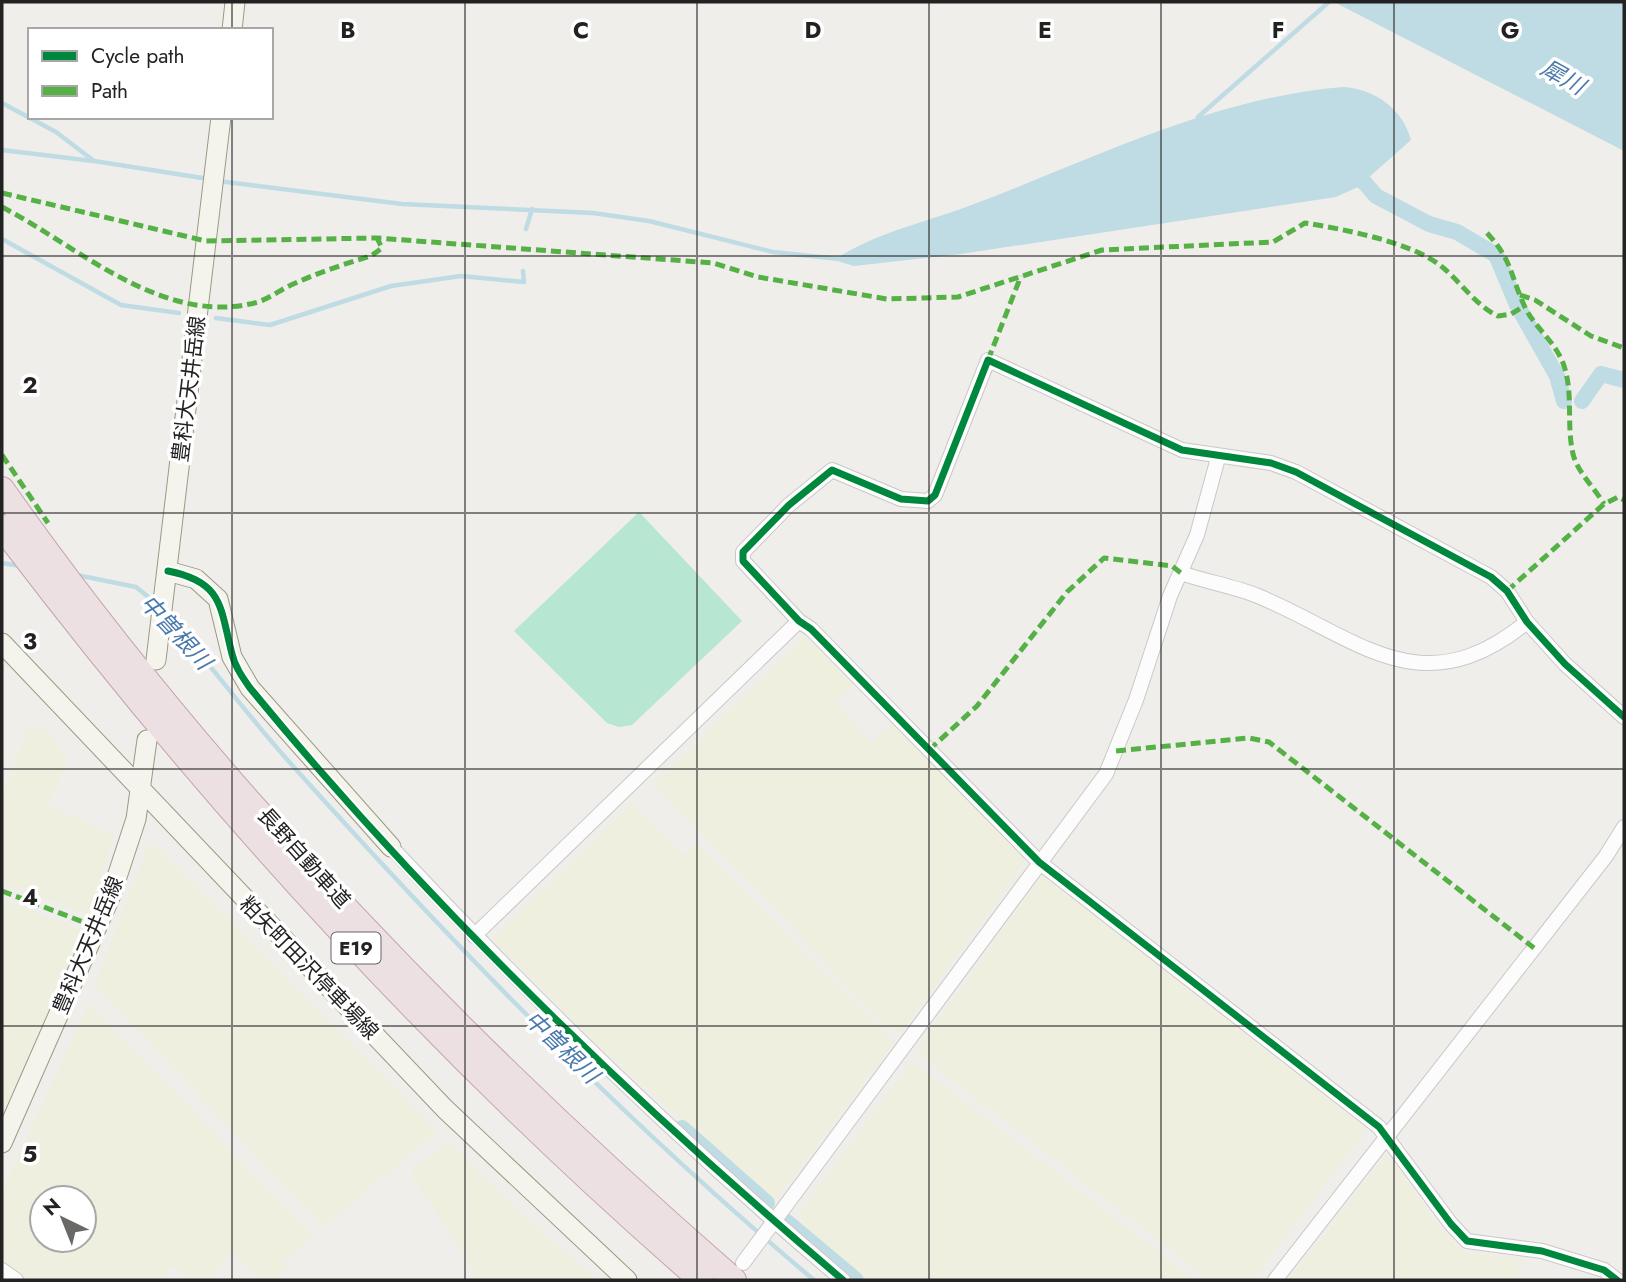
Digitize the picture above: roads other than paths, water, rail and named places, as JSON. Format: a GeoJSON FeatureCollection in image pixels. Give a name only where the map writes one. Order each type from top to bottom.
{"type":"FeatureCollection","features":[{"type":"Feature","properties":{"kind":"highway","name":"長野自動車道"},"geometry":{"type":"LineString","coordinates":[[2,489],[76,588],[193,734],[373,934],[533,1096],[739,1272]]}},
{"type":"Feature","properties":{"kind":"highway","name":"長野自動車道"},"geometry":{"type":"LineString","coordinates":[[2,527],[178,750],[356,948],[510,1104],[701,1280]]}},
{"type":"Feature","properties":{"kind":"main road"},"geometry":{"type":"LineString","coordinates":[[232,28],[235,2]]}},
{"type":"Feature","properties":{"kind":"main road","name":"豊科大天井岳線"},"geometry":{"type":"LineString","coordinates":[[156,660],[221,119]]}},
{"type":"Feature","properties":{"kind":"main road"},"geometry":{"type":"LineString","coordinates":[[168,571],[196,579],[218,599],[232,657],[250,688],[391,847]]}},
{"type":"Feature","properties":{"kind":"main road","name":"粕矢町田沢停車場線"},"geometry":{"type":"LineString","coordinates":[[2,643],[445,1109],[627,1280]]}},
{"type":"Feature","properties":{"kind":"main road","name":"豊科大天井岳線"},"geometry":{"type":"LineString","coordinates":[[2,1143],[99,928],[136,819],[147,740]]}},
{"type":"Feature","properties":{"kind":"street"},"geometry":{"type":"LineString","coordinates":[[1617,1280],[1604,1270],[1542,1251],[1468,1241],[1451,1224],[1379,1127],[1040,862],[811,629],[799,621],[743,561],[743,552],[749,542],[832,470],[901,499],[928,502],[935,495],[988,360],[1151,439],[1182,450],[1218,458],[1271,463],[1326,486],[1491,577],[1507,591],[1527,622],[1565,664],[1624,717]]}},
{"type":"Feature","properties":{"kind":"street"},"geometry":{"type":"LineString","coordinates":[[739,1272],[1106,774],[1136,700],[1170,596],[1197,535],[1218,458]]}},
{"type":"Feature","properties":{"kind":"street"},"geometry":{"type":"LineString","coordinates":[[1181,573],[1256,595],[1373,652],[1415,663],[1458,661],[1485,652],[1527,622]]}},
{"type":"Feature","properties":{"kind":"street"},"geometry":{"type":"LineString","coordinates":[[474,936],[799,621]]}},
{"type":"Feature","properties":{"kind":"street"},"geometry":{"type":"LineString","coordinates":[[1275,1280],[1606,856],[1624,827]]}},
{"type":"Feature","properties":{"kind":"street"},"geometry":{"type":"LineString","coordinates":[[391,847],[474,936],[633,1094],[772,1224],[843,1280]]}},
{"type":"Feature","properties":{"kind":"street"},"geometry":{"type":"LineString","coordinates":[[2,1270],[16,1280]]}},
{"type":"Feature","properties":{"kind":"water","name":"犀川"},"geometry":{"type":"Polygon","coordinates":[[[1334,2],[1624,2],[1624,151],[1334,2]]]}},
{"type":"Feature","properties":{"kind":"water"},"geometry":{"type":"Polygon","coordinates":[[[1343,87],[1366,92],[1386,103],[1402,119],[1411,140],[1358,187],[1336,197],[961,254],[854,266],[834,260],[882,236],[966,207],[1198,118],[1293,93],[1343,87]]]}},
{"type":"Feature","properties":{"kind":"waterway"},"geometry":{"type":"LineString","coordinates":[[1198,117],[1329,2]]}},
{"type":"Feature","properties":{"kind":"waterway"},"geometry":{"type":"LineString","coordinates":[[2,103],[28,117]]}},
{"type":"Feature","properties":{"kind":"waterway"},"geometry":{"type":"LineString","coordinates":[[32,119],[56,132],[94,161],[209,179]]}},
{"type":"Feature","properties":{"kind":"waterway"},"geometry":{"type":"LineString","coordinates":[[2,150],[93,161]]}},
{"type":"Feature","properties":{"kind":"waterway"},"geometry":{"type":"LineString","coordinates":[[1346,170],[1364,182],[1376,196],[1429,224],[1457,232],[1496,255],[1517,305]]}},
{"type":"Feature","properties":{"kind":"waterway"},"geometry":{"type":"LineString","coordinates":[[218,181],[402,204],[593,213],[649,221],[773,252],[839,259]]}},
{"type":"Feature","properties":{"kind":"waterway"},"geometry":{"type":"LineString","coordinates":[[526,229],[532,209]]}},
{"type":"Feature","properties":{"kind":"waterway"},"geometry":{"type":"LineString","coordinates":[[2,239],[121,305],[179,313]]}},
{"type":"Feature","properties":{"kind":"waterway"},"geometry":{"type":"LineString","coordinates":[[216,318],[270,325],[391,286],[461,276],[524,282],[523,271]]}},
{"type":"Feature","properties":{"kind":"waterway"},"geometry":{"type":"LineString","coordinates":[[1521,312],[1557,376],[1564,401]]}},
{"type":"Feature","properties":{"kind":"waterway"},"geometry":{"type":"LineString","coordinates":[[1582,401],[1601,374],[1624,380]]}},
{"type":"Feature","properties":{"kind":"waterway","name":"中曽根川"},"geometry":{"type":"LineString","coordinates":[[2,563],[20,566]]}},
{"type":"Feature","properties":{"kind":"waterway","name":"中曽根川"},"geometry":{"type":"LineString","coordinates":[[77,575],[136,587],[156,603]]}},
{"type":"Feature","properties":{"kind":"waterway","name":"中曽根川"},"geometry":{"type":"LineString","coordinates":[[169,618],[284,756],[474,961],[674,1157],[814,1280]]}},
{"type":"Feature","properties":{"kind":"waterway"},"geometry":{"type":"LineString","coordinates":[[682,1128],[767,1203]]}},
{"type":"Feature","properties":{"kind":"waterway"},"geometry":{"type":"LineString","coordinates":[[787,1222],[856,1280]]}}]}
